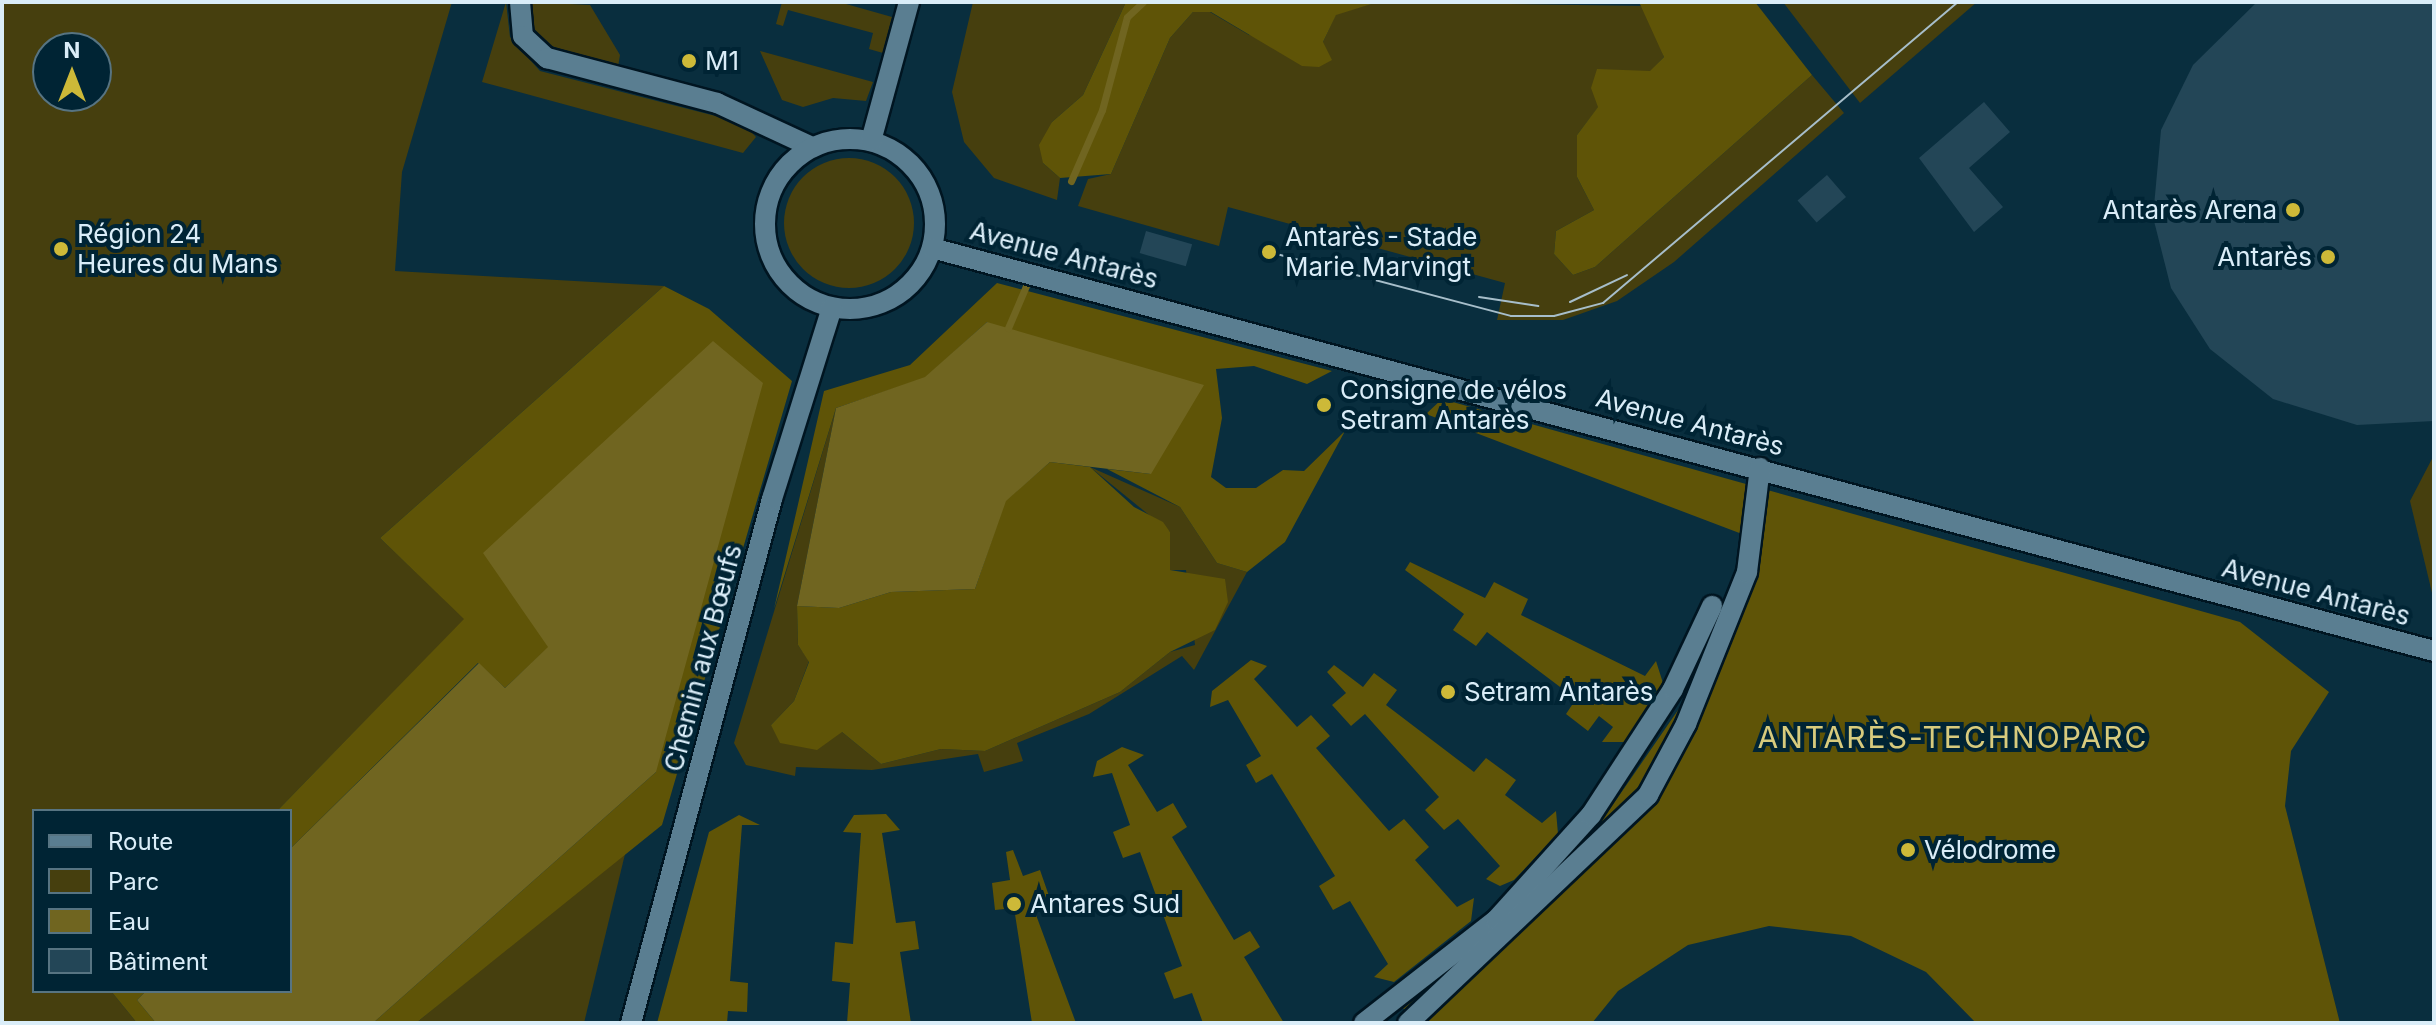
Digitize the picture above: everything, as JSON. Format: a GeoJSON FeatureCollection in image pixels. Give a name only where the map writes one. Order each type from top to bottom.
{"type":"FeatureCollection","features":[{"type":"Feature","properties":{"kind":"street"},"geometry":{"type":"LineString","coordinates":[[520,2],[523,36],[547,58],[717,103],[812,147],[871,141],[896,152],[930,194],[932,248],[922,271],[883,303],[832,308],[786,282],[764,235],[774,183],[812,147]]}},
{"type":"Feature","properties":{"kind":"street"},"geometry":{"type":"LineString","coordinates":[[871,141],[909,2]]}},
{"type":"Feature","properties":{"kind":"street","name":"Avenue Antarès"},"geometry":{"type":"LineString","coordinates":[[932,248],[2434,651]]}},
{"type":"Feature","properties":{"kind":"street","name":"Chemin aux Bœufs"},"geometry":{"type":"LineString","coordinates":[[631,1023],[772,499],[832,308]]}},
{"type":"Feature","properties":{"kind":"street"},"geometry":{"type":"LineString","coordinates":[[1408,1023],[1648,795],[1700,692],[1747,572],[1760,468]]}},
{"type":"Feature","properties":{"kind":"street"},"geometry":{"type":"LineString","coordinates":[[1364,1023],[1496,920],[1591,815],[1673,689],[1712,606]]}},
{"type":"Feature","properties":{"kind":"green space"},"geometry":{"type":"Polygon","coordinates":[[[2,2],[452,2],[402,172],[395,271],[664,286],[380,538],[465,619],[279,809],[32,809],[32,993],[113,993],[137,1023],[2,1023],[2,2]]]}},
{"type":"Feature","properties":{"kind":"green space"},"geometry":{"type":"Polygon","coordinates":[[[506,2],[510,37],[540,71],[743,123],[756,137],[743,153],[482,82],[506,2]]]}},
{"type":"Feature","properties":{"kind":"green space"},"geometry":{"type":"Polygon","coordinates":[[[531,2],[590,5],[620,55],[618,67],[545,44],[532,28],[531,2]]]}},
{"type":"Feature","properties":{"kind":"green space"},"geometry":{"type":"Polygon","coordinates":[[[782,2],[839,2],[892,17],[883,53],[869,49],[873,33],[788,10],[783,26],[776,24],[782,2]]]}},
{"type":"Feature","properties":{"kind":"green space"},"geometry":{"type":"Polygon","coordinates":[[[973,2],[1126,2],[1083,95],[1052,122],[1043,163],[1060,178],[1057,200],[994,178],[964,142],[952,92],[973,2]]]}},
{"type":"Feature","properties":{"kind":"green space"},"geometry":{"type":"Polygon","coordinates":[[[1378,2],[1647,6],[1664,57],[1651,71],[1626,71],[1577,135],[1577,177],[1594,210],[1556,231],[1554,254],[1573,275],[1595,267],[1812,75],[1844,113],[1674,262],[1617,301],[1563,320],[1497,320],[1505,283],[1228,207],[1219,246],[1078,206],[1088,179],[1111,174],[1170,38],[1193,12],[1210,12],[1249,35],[1323,42],[1336,14],[1378,2]]]}},
{"type":"Feature","properties":{"kind":"green space"},"geometry":{"type":"Polygon","coordinates":[[[1783,2],[1977,2],[1860,103],[1783,2]]]}},
{"type":"Feature","properties":{"kind":"green space"},"geometry":{"type":"Polygon","coordinates":[[[760,51],[873,82],[866,101],[833,98],[803,107],[782,100],[760,51]]]}},
{"type":"Feature","properties":{"kind":"green space"},"geometry":{"type":"Polygon","coordinates":[[[849,158],[874,163],[895,177],[909,198],[914,223],[909,248],[895,269],[874,283],[849,288],[824,283],[803,269],[789,248],[784,223],[789,198],[803,177],[824,163],[849,158]]]}},
{"type":"Feature","properties":{"kind":"green space"},"geometry":{"type":"Polygon","coordinates":[[[836,408],[797,606],[798,645],[809,661],[794,701],[771,725],[842,732],[881,764],[941,749],[985,751],[1120,692],[1170,652],[1195,645],[1186,570],[1170,570],[1165,552],[1170,532],[1090,467],[1180,507],[1217,563],[1247,572],[1194,670],[1182,656],[1089,714],[1017,743],[1023,761],[984,772],[978,754],[872,770],[796,767],[795,776],[746,765],[734,743],[836,408]]]}},
{"type":"Feature","properties":{"kind":"green space"},"geometry":{"type":"Polygon","coordinates":[[[2434,455],[2434,601],[2410,501],[2434,455]]]}},
{"type":"Feature","properties":{"kind":"green space"},"geometry":{"type":"Polygon","coordinates":[[[626,850],[584,1023],[416,1023],[626,850]]]}},
{"type":"Feature","properties":{"kind":"shaded area"},"geometry":{"type":"Polygon","coordinates":[[[1126,2],[1378,2],[1336,15],[1323,42],[1332,60],[1319,67],[1302,66],[1211,12],[1193,12],[1170,38],[1111,174],[1060,178],[1043,163],[1039,145],[1052,122],[1083,95],[1126,2]]]}},
{"type":"Feature","properties":{"kind":"shaded area"},"geometry":{"type":"Polygon","coordinates":[[[1639,2],[1755,2],[1812,75],[1595,267],[1573,275],[1554,254],[1556,231],[1594,210],[1577,177],[1577,135],[1598,107],[1591,88],[1597,69],[1650,71],[1664,57],[1639,2]]]}},
{"type":"Feature","properties":{"kind":"shaded area"},"geometry":{"type":"Polygon","coordinates":[[[997,283],[1332,371],[1307,384],[1254,366],[1216,369],[1222,418],[1211,477],[1226,488],[1256,488],[1283,470],[1304,471],[1345,431],[1285,542],[1247,572],[1217,563],[1180,507],[1107,469],[1151,474],[987,322],[925,378],[836,408],[774,609],[824,391],[910,365],[997,283]]]}},
{"type":"Feature","properties":{"kind":"shaded area"},"geometry":{"type":"Polygon","coordinates":[[[664,286],[709,309],[792,381],[662,825],[416,1023],[373,1023],[656,772],[549,647],[505,688],[478,663],[292,847],[292,809],[279,809],[464,619],[380,538],[664,286]]]}},
{"type":"Feature","properties":{"kind":"shaded area"},"geometry":{"type":"Polygon","coordinates":[[[1442,399],[2240,622],[2329,692],[2291,751],[2285,806],[2340,1023],[1976,1023],[1926,972],[1851,936],[1769,926],[1688,945],[1618,991],[1592,1023],[1416,1023],[1403,1008],[1605,816],[1696,684],[1739,583],[1742,534],[1426,414],[1442,399]]]}},
{"type":"Feature","properties":{"kind":"shaded area"},"geometry":{"type":"Polygon","coordinates":[[[1050,462],[1090,467],[1134,507],[1163,522],[1170,532],[1170,570],[1225,579],[1228,602],[1215,630],[1170,652],[1120,692],[985,751],[941,749],[881,764],[842,732],[817,750],[780,743],[771,725],[794,701],[809,662],[798,645],[797,606],[839,608],[891,592],[975,589],[1005,501],[1050,462]]]}},
{"type":"Feature","properties":{"kind":"shaded area"},"geometry":{"type":"Polygon","coordinates":[[[1410,562],[1485,598],[1494,582],[1528,599],[1521,615],[1645,676],[1656,661],[1663,683],[1626,742],[1602,742],[1613,727],[1599,716],[1588,731],[1566,714],[1576,699],[1487,632],[1476,646],[1453,630],[1464,614],[1405,570],[1410,562]]]}},
{"type":"Feature","properties":{"kind":"shaded area"},"geometry":{"type":"Polygon","coordinates":[[[1251,660],[1267,666],[1254,679],[1297,727],[1311,715],[1330,736],[1316,748],[1389,831],[1404,819],[1429,847],[1415,860],[1457,907],[1474,898],[1471,921],[1394,982],[1374,977],[1388,964],[1350,901],[1333,910],[1319,886],[1335,876],[1272,774],[1256,783],[1246,765],[1261,756],[1228,700],[1210,707],[1212,691],[1251,660]]]}},
{"type":"Feature","properties":{"kind":"shaded area"},"geometry":{"type":"Polygon","coordinates":[[[1334,665],[1363,687],[1374,673],[1397,690],[1386,705],[1474,772],[1486,758],[1516,780],[1505,795],[1542,823],[1556,811],[1558,834],[1514,880],[1500,886],[1486,879],[1500,866],[1458,819],[1444,830],[1425,810],[1439,797],[1365,714],[1351,726],[1332,705],[1346,693],[1327,672],[1334,665]]]}},
{"type":"Feature","properties":{"kind":"shaded area"},"geometry":{"type":"Polygon","coordinates":[[[1122,747],[1144,755],[1128,765],[1157,812],[1173,803],[1187,827],[1172,837],[1234,940],[1250,931],[1260,947],[1244,957],[1284,1023],[1203,1023],[1192,993],[1174,999],[1164,973],[1182,966],[1140,852],[1123,858],[1113,832],[1130,825],[1112,773],[1093,777],[1097,761],[1122,747]]]}},
{"type":"Feature","properties":{"kind":"shaded area"},"geometry":{"type":"Polygon","coordinates":[[[886,814],[900,830],[882,833],[896,923],[915,921],[919,949],[900,952],[911,1023],[847,1023],[850,983],[832,981],[835,942],[853,944],[861,833],[843,832],[854,815],[886,814]]]}},
{"type":"Feature","properties":{"kind":"shaded area"},"geometry":{"type":"Polygon","coordinates":[[[739,815],[760,825],[742,825],[730,981],[748,983],[747,1012],[728,1011],[727,1023],[657,1023],[709,832],[739,815]]]}},
{"type":"Feature","properties":{"kind":"shaded area"},"geometry":{"type":"Polygon","coordinates":[[[1013,850],[1023,876],[1040,870],[1049,896],[1032,904],[1076,1023],[1032,1023],[1014,908],[995,910],[992,883],[1010,880],[1006,852],[1013,850]]]}},
{"type":"Feature","properties":{"kind":"shaded area"},"geometry":{"type":"Polygon","coordinates":[[[113,993],[144,993],[137,1000],[156,1023],[137,1023],[113,993]]]}},
{"type":"Feature","properties":{"kind":"water"},"geometry":{"type":"Polygon","coordinates":[[[987,322],[1204,385],[1151,474],[1050,462],[1006,501],[975,589],[891,592],[839,608],[797,606],[836,408],[925,377],[987,322]]]}},
{"type":"Feature","properties":{"kind":"water"},"geometry":{"type":"Polygon","coordinates":[[[713,341],[763,383],[656,772],[373,1023],[156,1023],[137,1000],[144,993],[292,993],[292,847],[479,663],[505,688],[548,647],[483,553],[713,341]]]}},
{"type":"Feature","properties":{"kind":"building","name":"Antarès Arena"},"geometry":{"type":"Polygon","coordinates":[[[2257,2],[2434,2],[2434,421],[2357,425],[2273,399],[2210,349],[2171,288],[2153,217],[2161,130],[2193,65],[2257,2]]]}},
{"type":"Feature","properties":{"kind":"building"},"geometry":{"type":"Polygon","coordinates":[[[1984,102],[2010,132],[1969,168],[2003,207],[1974,232],[1919,158],[1984,102]]]}},
{"type":"Feature","properties":{"kind":"building"},"geometry":{"type":"Polygon","coordinates":[[[1827,175],[1846,197],[1817,222],[1798,201],[1827,175]]]}},
{"type":"Feature","properties":{"kind":"building"},"geometry":{"type":"Polygon","coordinates":[[[1146,231],[1192,244],[1186,266],[1140,253],[1146,231]]]}},
{"type":"Feature","properties":{"kind":"waterway"},"geometry":{"type":"LineString","coordinates":[[1071,181],[1102,110],[1127,17],[1143,2]]}},
{"type":"Feature","properties":{"kind":"waterway"},"geometry":{"type":"LineString","coordinates":[[1008,328],[1026,286]]}},
{"type":"Feature","properties":{"kind":"tram line"},"geometry":{"type":"LineString","coordinates":[[1269,252],[1511,316],[1554,316],[1603,303],[1958,2]]}},
{"type":"Feature","properties":{"kind":"tram line"},"geometry":{"type":"LineString","coordinates":[[1570,302],[1627,275]]}},
{"type":"Feature","properties":{"kind":"tram line"},"geometry":{"type":"LineString","coordinates":[[1479,297],[1538,306]]}},
{"type":"Feature","properties":{"kind":"place","name":"M1"},"geometry":{"type":"Point","coordinates":[689,61]}},
{"type":"Feature","properties":{"kind":"place","name":"Antarès Arena"},"geometry":{"type":"Point","coordinates":[2293,210]}},
{"type":"Feature","properties":{"kind":"place","name":"Région 24 Heures du Mans"},"geometry":{"type":"Point","coordinates":[61,249]}},
{"type":"Feature","properties":{"kind":"place","name":"Antarès - Stade Marie Marvingt"},"geometry":{"type":"Point","coordinates":[1269,252]}},
{"type":"Feature","properties":{"kind":"place","name":"Antarès"},"geometry":{"type":"Point","coordinates":[2328,257]}},
{"type":"Feature","properties":{"kind":"place","name":"Consigne de vélos Setram Antarès"},"geometry":{"type":"Point","coordinates":[1324,405]}},
{"type":"Feature","properties":{"kind":"place","name":"Setram Antarès"},"geometry":{"type":"Point","coordinates":[1448,692]}},
{"type":"Feature","properties":{"kind":"place","name":"Vélodrome"},"geometry":{"type":"Point","coordinates":[1908,850]}},
{"type":"Feature","properties":{"kind":"place","name":"Antares Sud"},"geometry":{"type":"Point","coordinates":[1014,904]}},
{"type":"Feature","properties":{"kind":"district","name":"ANTARÈS-TECHNOPARC"},"geometry":{"type":"Point","coordinates":[1953,737]}}]}
